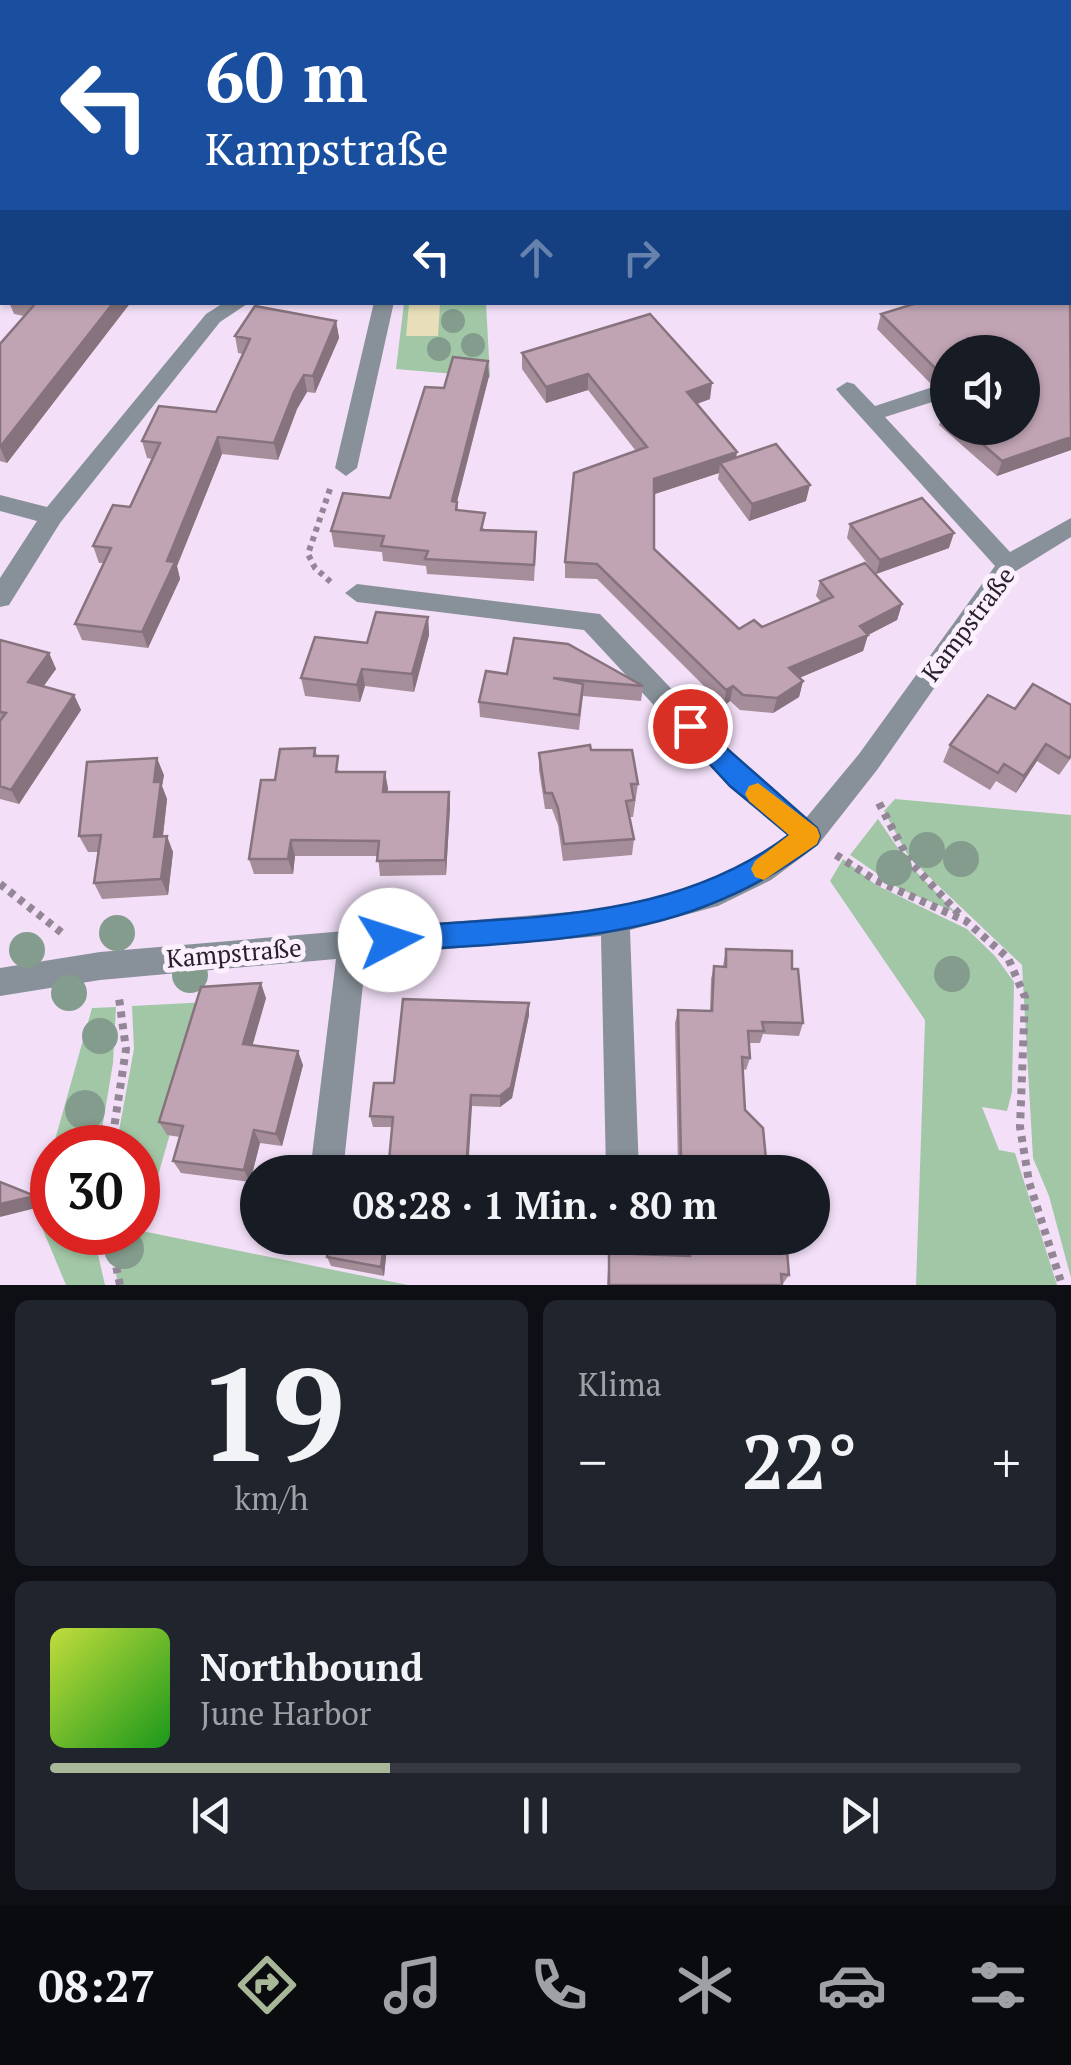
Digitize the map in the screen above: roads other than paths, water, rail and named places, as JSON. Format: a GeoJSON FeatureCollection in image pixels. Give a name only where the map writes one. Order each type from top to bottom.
{"type":"FeatureCollection","features":[{"type":"Feature","properties":{"kind":"street"},"geometry":{"type":"LineString","coordinates":[[0,598],[52,517],[213,318],[235,305]]}},
{"type":"Feature","properties":{"kind":"street"},"geometry":{"type":"LineString","coordinates":[[346,468],[383,305]]}},
{"type":"Feature","properties":{"kind":"street"},"geometry":{"type":"LineString","coordinates":[[847,389],[1008,565]]}},
{"type":"Feature","properties":{"kind":"street"},"geometry":{"type":"LineString","coordinates":[[870,415],[930,395]]}},
{"type":"Feature","properties":{"kind":"street"},"geometry":{"type":"LineString","coordinates":[[0,503],[52,517]]}},
{"type":"Feature","properties":{"kind":"street","name":"Kampstraße"},"geometry":{"type":"LineString","coordinates":[[0,982],[100,966],[615,921],[708,897],[762,871],[808,836],[868,762],[1008,565],[1071,526]]}},
{"type":"Feature","properties":{"kind":"street"},"geometry":{"type":"LineString","coordinates":[[357,592],[591,620],[739,778],[808,836]]}},
{"type":"Feature","properties":{"kind":"street"},"geometry":{"type":"LineString","coordinates":[[615,921],[622,1155]]}},
{"type":"Feature","properties":{"kind":"street"},"geometry":{"type":"LineString","coordinates":[[329,1155],[352,943]]}}]}
